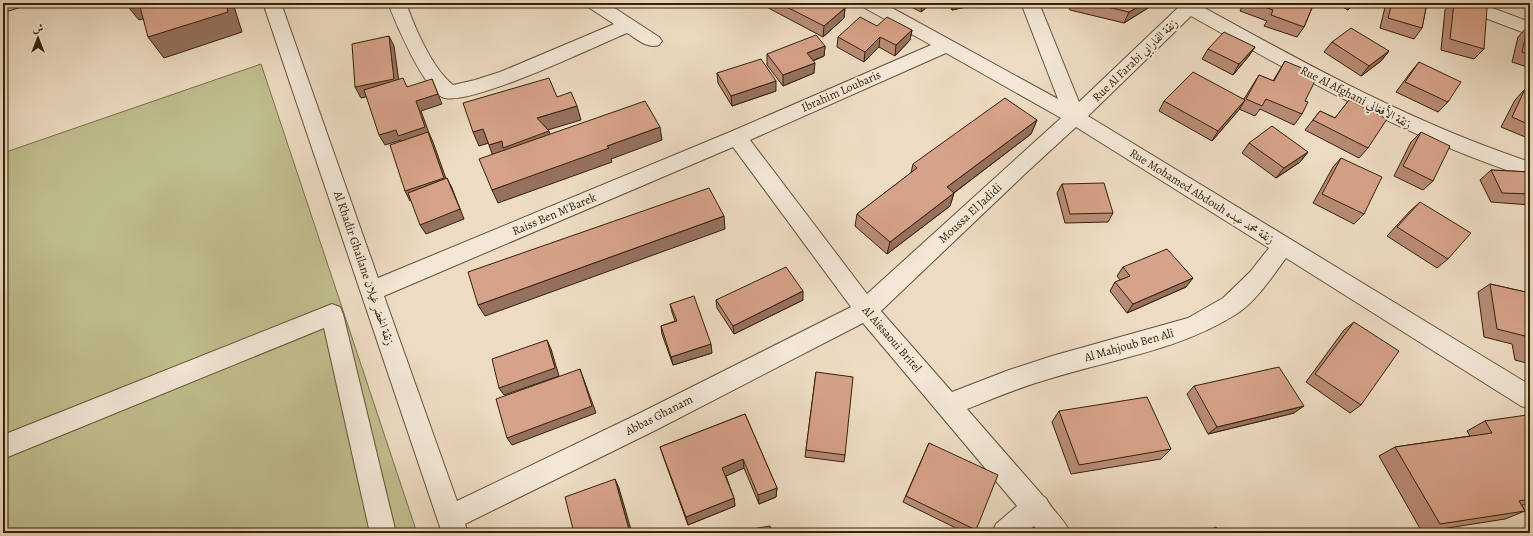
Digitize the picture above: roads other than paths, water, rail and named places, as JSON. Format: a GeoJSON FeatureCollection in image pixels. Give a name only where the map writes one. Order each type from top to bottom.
{"type":"FeatureCollection","features":[{"type":"Feature","properties":{"kind":"main road"},"geometry":{"type":"LineString","coordinates":[[3,6],[14,3]]}},
{"type":"Feature","properties":{"kind":"street","name":"Al Khadir Ghailane زنقة الخضر غيلان"},"geometry":{"type":"LineString","coordinates":[[272,3],[453,525]]}},
{"type":"Feature","properties":{"kind":"street"},"geometry":{"type":"LineString","coordinates":[[397,3],[402,18],[416,45],[445,89],[453,93],[463,92],[480,86],[628,25]]}},
{"type":"Feature","properties":{"kind":"street"},"geometry":{"type":"LineString","coordinates":[[594,3],[653,41]]}},
{"type":"Feature","properties":{"kind":"street","name":"Rue Mohamed Abdouh زنقة محمد عبده"},"geometry":{"type":"LineString","coordinates":[[869,3],[1075,117],[1530,398]]}},
{"type":"Feature","properties":{"kind":"street"},"geometry":{"type":"LineString","coordinates":[[1030,3],[1075,117]]}},
{"type":"Feature","properties":{"kind":"street"},"geometry":{"type":"LineString","coordinates":[[1462,3],[1530,28]]}},
{"type":"Feature","properties":{"kind":"street","name":"Rue Al Farabi زنقة الفارابي"},"geometry":{"type":"LineString","coordinates":[[1075,117],[1192,5]]}},
{"type":"Feature","properties":{"kind":"street","name":"Rue Al Afghani زنقة الأفغاني"},"geometry":{"type":"LineString","coordinates":[[1192,5],[1306,72],[1423,130],[1502,162],[1530,170]]}},
{"type":"Feature","properties":{"kind":"street","name":"Ibrahim Loubaris"},"geometry":{"type":"LineString","coordinates":[[737,137],[946,46]]}},
{"type":"Feature","properties":{"kind":"street","name":"Moussa El Jadidi"},"geometry":{"type":"LineString","coordinates":[[866,310],[1020,166],[1075,117]]}},
{"type":"Feature","properties":{"kind":"street","name":"Raiss Ben M'Barek"},"geometry":{"type":"LineString","coordinates":[[372,291],[737,137]]}},
{"type":"Feature","properties":{"kind":"street","name":"Al Aissaoui Britel"},"geometry":{"type":"LineString","coordinates":[[737,137],[866,310],[1037,507],[1057,533]]}},
{"type":"Feature","properties":{"kind":"street","name":"Al Mahjoub Ben Ali"},"geometry":{"type":"LineString","coordinates":[[949,405],[1009,381],[1052,367],[1158,338],[1194,326],[1231,305],[1258,279],[1283,245]]}},
{"type":"Feature","properties":{"kind":"street","name":"Abbas Ghanam"},"geometry":{"type":"LineString","coordinates":[[453,525],[647,422],[866,310]]}},
{"type":"Feature","properties":{"kind":"street"},"geometry":{"type":"LineString","coordinates":[[3,447],[332,314],[383,533]]}},
{"type":"Feature","properties":{"kind":"street"},"geometry":{"type":"LineString","coordinates":[[1005,533],[1037,507]]}}]}
